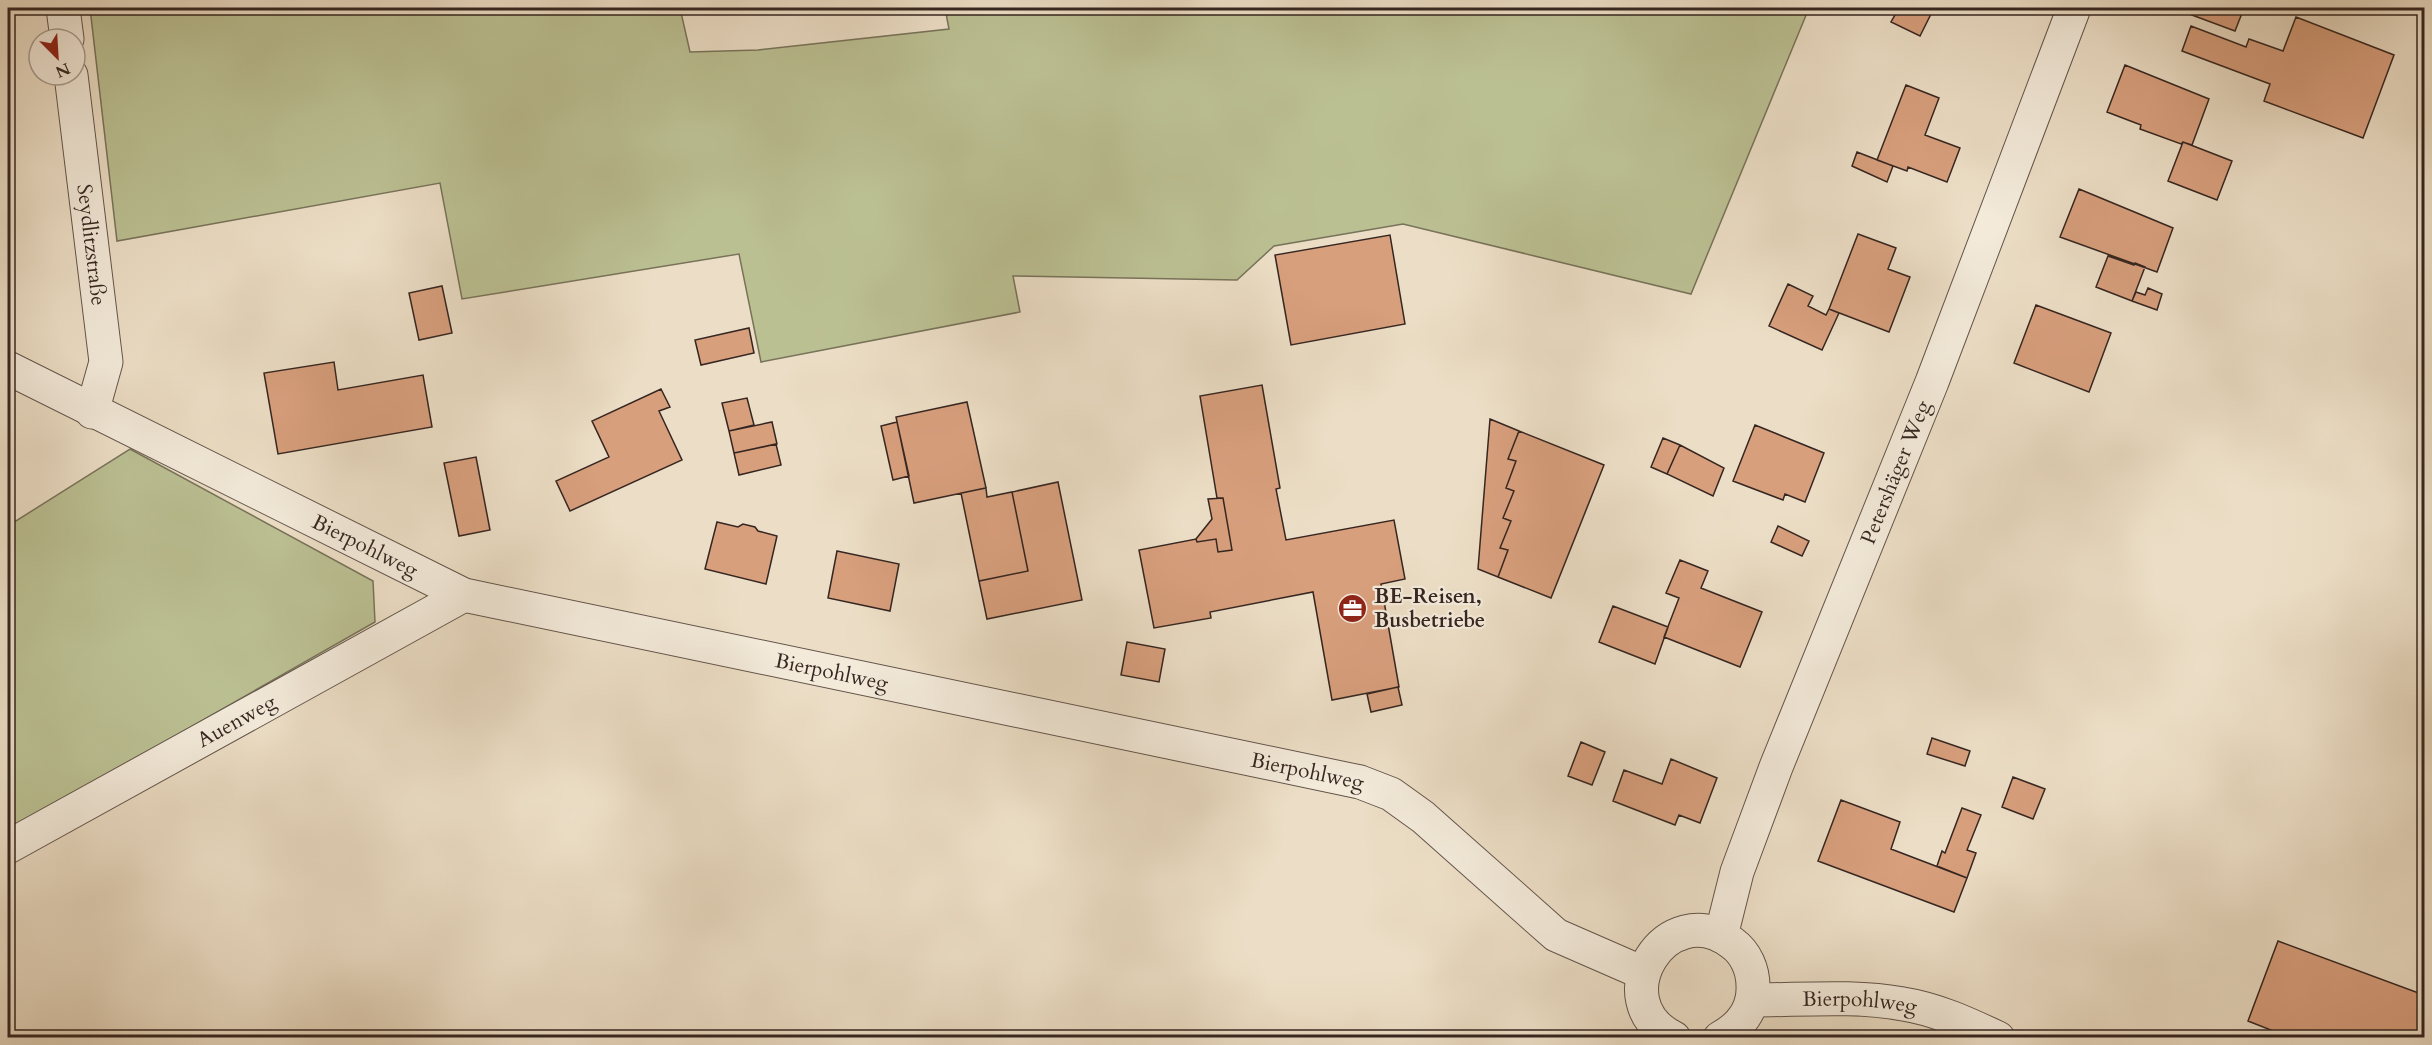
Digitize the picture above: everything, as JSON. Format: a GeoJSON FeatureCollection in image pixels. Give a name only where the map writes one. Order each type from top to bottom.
{"type":"FeatureCollection","features":[{"type":"Feature","properties":{"kind":"street"},"geometry":{"type":"LineString","coordinates":[[63,8],[65,27]]}},
{"type":"Feature","properties":{"kind":"street","name":"Petershäger Weg"},"geometry":{"type":"LineString","coordinates":[[1721,936],[1737,872],[1776,767],[1932,382],[2074,8]]}},
{"type":"Feature","properties":{"kind":"street","name":"Seydlitzstraße"},"geometry":{"type":"LineString","coordinates":[[72,87],[106,362],[92,412]]}},
{"type":"Feature","properties":{"kind":"street","name":"Bierpohlweg"},"geometry":{"type":"LineString","coordinates":[[8,368],[92,412],[464,595],[1360,782],[1391,794],[1423,817],[1556,935],[1643,973]]}},
{"type":"Feature","properties":{"kind":"street","name":"Auenweg"},"geometry":{"type":"LineString","coordinates":[[8,847],[464,595]]}},
{"type":"Feature","properties":{"kind":"street"},"geometry":{"type":"LineString","coordinates":[[1674,1038],[1659,1028],[1649,1014],[1643,998],[1643,973],[1652,954],[1668,939],[1678,934],[1700,931],[1721,936],[1741,951],[1750,966],[1754,983],[1752,1000],[1741,1022],[1720,1038]]}},
{"type":"Feature","properties":{"kind":"street","name":"Bierpohlweg"},"geometry":{"type":"LineString","coordinates":[[1752,1000],[1863,1000],[1904,1004],[1945,1015],[1998,1038]]}},
{"type":"Feature","properties":{"kind":"green space"},"geometry":{"type":"Polygon","coordinates":[[[90,8],[680,8],[690,52],[758,50],[949,29],[945,8],[1809,8],[1691,294],[1403,224],[1274,246],[1237,280],[1013,276],[1020,312],[761,362],[739,254],[462,299],[440,183],[117,241],[90,8]]]}},
{"type":"Feature","properties":{"kind":"green space"},"geometry":{"type":"Polygon","coordinates":[[[130,449],[373,581],[375,622],[8,831],[8,526],[130,449]]]}},
{"type":"Feature","properties":{"kind":"building"},"geometry":{"type":"Polygon","coordinates":[[[1899,8],[1934,8],[1920,36],[1891,22],[1899,8]]]}},
{"type":"Feature","properties":{"kind":"building"},"geometry":{"type":"Polygon","coordinates":[[[2173,8],[2244,8],[2235,31],[2173,8]]]}},
{"type":"Feature","properties":{"kind":"building"},"geometry":{"type":"Polygon","coordinates":[[[2296,17],[2394,55],[2363,138],[2264,101],[2270,84],[2182,51],[2191,26],[2246,47],[2249,39],[2283,51],[2296,17]]]}},
{"type":"Feature","properties":{"kind":"building"},"geometry":{"type":"Polygon","coordinates":[[[2125,65],[2209,99],[2192,145],[2183,142],[2181,144],[2140,129],[2141,125],[2107,112],[2125,65]]]}},
{"type":"Feature","properties":{"kind":"building"},"geometry":{"type":"Polygon","coordinates":[[[1906,85],[1939,98],[1925,135],[1960,148],[1947,182],[1908,167],[1907,171],[1877,160],[1906,85]]]}},
{"type":"Feature","properties":{"kind":"building"},"geometry":{"type":"Polygon","coordinates":[[[2183,142],[2232,161],[2217,200],[2168,181],[2183,142]]]}},
{"type":"Feature","properties":{"kind":"building"},"geometry":{"type":"Polygon","coordinates":[[[1857,152],[1893,166],[1887,182],[1852,166],[1857,152]]]}},
{"type":"Feature","properties":{"kind":"building"},"geometry":{"type":"Polygon","coordinates":[[[2079,189],[2173,228],[2157,272],[2060,237],[2079,189]]]}},
{"type":"Feature","properties":{"kind":"building"},"geometry":{"type":"Polygon","coordinates":[[[1858,234],[1896,248],[1888,269],[1910,277],[1889,332],[1829,309],[1858,234]]]}},
{"type":"Feature","properties":{"kind":"building"},"geometry":{"type":"Polygon","coordinates":[[[1390,235],[1405,324],[1291,345],[1275,255],[1390,235]]]}},
{"type":"Feature","properties":{"kind":"building"},"geometry":{"type":"Polygon","coordinates":[[[2108,256],[2145,267],[2132,301],[2096,287],[2108,256]]]}},
{"type":"Feature","properties":{"kind":"building"},"geometry":{"type":"Polygon","coordinates":[[[1788,284],[1813,296],[1808,306],[1826,315],[1829,309],[1839,313],[1822,350],[1769,326],[1788,284]]]}},
{"type":"Feature","properties":{"kind":"building"},"geometry":{"type":"Polygon","coordinates":[[[442,286],[452,333],[419,340],[409,293],[442,286]]]}},
{"type":"Feature","properties":{"kind":"building"},"geometry":{"type":"Polygon","coordinates":[[[2148,288],[2162,294],[2157,310],[2132,301],[2136,292],[2145,295],[2148,288]]]}},
{"type":"Feature","properties":{"kind":"building"},"geometry":{"type":"Polygon","coordinates":[[[2036,305],[2111,333],[2089,392],[2014,363],[2036,305]]]}},
{"type":"Feature","properties":{"kind":"building"},"geometry":{"type":"Polygon","coordinates":[[[749,328],[754,353],[701,365],[695,340],[749,328]]]}},
{"type":"Feature","properties":{"kind":"building"},"geometry":{"type":"Polygon","coordinates":[[[334,362],[338,390],[423,375],[432,427],[278,454],[264,373],[334,362]]]}},
{"type":"Feature","properties":{"kind":"building"},"geometry":{"type":"Polygon","coordinates":[[[1262,385],[1280,488],[1276,489],[1286,540],[1394,520],[1405,579],[1381,584],[1399,687],[1332,700],[1313,592],[1210,612],[1211,618],[1154,628],[1139,550],[1196,539],[1197,542],[1216,539],[1218,552],[1232,550],[1223,498],[1217,498],[1200,396],[1262,385]]]}},
{"type":"Feature","properties":{"kind":"building"},"geometry":{"type":"Polygon","coordinates":[[[661,389],[670,407],[659,411],[682,460],[570,511],[556,481],[609,457],[592,421],[661,389]]]}},
{"type":"Feature","properties":{"kind":"building"},"geometry":{"type":"Polygon","coordinates":[[[747,398],[754,425],[729,431],[722,403],[747,398]]]}},
{"type":"Feature","properties":{"kind":"building"},"geometry":{"type":"Polygon","coordinates":[[[967,402],[986,488],[914,503],[896,417],[967,402]]]}},
{"type":"Feature","properties":{"kind":"building"},"geometry":{"type":"Polygon","coordinates":[[[1490,419],[1519,431],[1508,459],[1516,461],[1506,488],[1514,491],[1503,518],[1511,521],[1500,548],[1508,550],[1498,577],[1478,569],[1490,419]]]}},
{"type":"Feature","properties":{"kind":"building"},"geometry":{"type":"Polygon","coordinates":[[[772,422],[777,444],[734,453],[729,431],[772,422]]]}},
{"type":"Feature","properties":{"kind":"building"},"geometry":{"type":"Polygon","coordinates":[[[897,422],[909,476],[893,480],[881,426],[897,422]]]}},
{"type":"Feature","properties":{"kind":"building"},"geometry":{"type":"Polygon","coordinates":[[[1755,425],[1824,453],[1805,502],[1785,494],[1783,500],[1733,481],[1755,425]]]}},
{"type":"Feature","properties":{"kind":"building"},"geometry":{"type":"Polygon","coordinates":[[[1519,431],[1604,465],[1551,598],[1498,577],[1508,550],[1500,548],[1511,521],[1503,518],[1514,491],[1506,488],[1516,461],[1508,459],[1519,431]]]}},
{"type":"Feature","properties":{"kind":"building"},"geometry":{"type":"Polygon","coordinates":[[[1663,438],[1680,445],[1667,474],[1651,467],[1663,438]]]}},
{"type":"Feature","properties":{"kind":"building"},"geometry":{"type":"Polygon","coordinates":[[[776,444],[781,465],[739,475],[734,453],[776,444]]]}},
{"type":"Feature","properties":{"kind":"building"},"geometry":{"type":"Polygon","coordinates":[[[1680,445],[1724,468],[1713,496],[1667,474],[1680,445]]]}},
{"type":"Feature","properties":{"kind":"building"},"geometry":{"type":"Polygon","coordinates":[[[476,457],[490,530],[459,536],[444,463],[476,457]]]}},
{"type":"Feature","properties":{"kind":"building"},"geometry":{"type":"Polygon","coordinates":[[[1058,482],[1082,600],[987,619],[979,581],[1028,571],[1012,492],[1058,482]]]}},
{"type":"Feature","properties":{"kind":"building"},"geometry":{"type":"Polygon","coordinates":[[[986,488],[987,497],[1012,492],[1028,571],[979,581],[961,493],[986,488]]]}},
{"type":"Feature","properties":{"kind":"building"},"geometry":{"type":"Polygon","coordinates":[[[1223,498],[1232,550],[1218,552],[1216,539],[1197,542],[1196,539],[1212,519],[1208,499],[1223,498]]]}},
{"type":"Feature","properties":{"kind":"building"},"geometry":{"type":"Polygon","coordinates":[[[717,522],[738,527],[743,524],[777,536],[766,584],[705,569],[717,522]]]}},
{"type":"Feature","properties":{"kind":"building"},"geometry":{"type":"Polygon","coordinates":[[[1778,526],[1809,541],[1802,556],[1771,542],[1778,526]]]}},
{"type":"Feature","properties":{"kind":"building"},"geometry":{"type":"Polygon","coordinates":[[[837,551],[899,564],[890,611],[828,598],[837,551]]]}},
{"type":"Feature","properties":{"kind":"building"},"geometry":{"type":"Polygon","coordinates":[[[1680,560],[1708,571],[1701,588],[1762,612],[1740,667],[1664,637],[1679,598],[1666,593],[1680,560]]]}},
{"type":"Feature","properties":{"kind":"building"},"geometry":{"type":"Polygon","coordinates":[[[1613,606],[1668,627],[1655,664],[1599,642],[1613,606]]]}},
{"type":"Feature","properties":{"kind":"building"},"geometry":{"type":"Polygon","coordinates":[[[1127,642],[1165,649],[1159,682],[1121,675],[1127,642]]]}},
{"type":"Feature","properties":{"kind":"building"},"geometry":{"type":"Polygon","coordinates":[[[1398,687],[1402,705],[1371,712],[1367,694],[1398,687]]]}},
{"type":"Feature","properties":{"kind":"building"},"geometry":{"type":"Polygon","coordinates":[[[1932,738],[1970,751],[1965,766],[1927,754],[1932,738]]]}},
{"type":"Feature","properties":{"kind":"building"},"geometry":{"type":"Polygon","coordinates":[[[1581,742],[1605,752],[1592,785],[1568,776],[1581,742]]]}},
{"type":"Feature","properties":{"kind":"building"},"geometry":{"type":"Polygon","coordinates":[[[1671,759],[1717,778],[1700,823],[1679,815],[1675,825],[1613,801],[1624,770],[1662,784],[1671,759]]]}},
{"type":"Feature","properties":{"kind":"building"},"geometry":{"type":"Polygon","coordinates":[[[2013,777],[2045,789],[2033,819],[2002,807],[2013,777]]]}},
{"type":"Feature","properties":{"kind":"building"},"geometry":{"type":"Polygon","coordinates":[[[1841,800],[1900,822],[1891,849],[1967,878],[1954,912],[1818,861],[1841,800]]]}},
{"type":"Feature","properties":{"kind":"building"},"geometry":{"type":"Polygon","coordinates":[[[1962,808],[1981,815],[1967,850],[1976,853],[1967,878],[1937,866],[1942,851],[1945,853],[1962,808]]]}},
{"type":"Feature","properties":{"kind":"building"},"geometry":{"type":"Polygon","coordinates":[[[2278,941],[2424,995],[2424,1038],[2291,1038],[2248,1021],[2278,941]]]}},
{"type":"Feature","properties":{"kind":"place","name":"BE-Reisen, Busbetriebe"},"geometry":{"type":"Point","coordinates":[1353,608]}}]}
